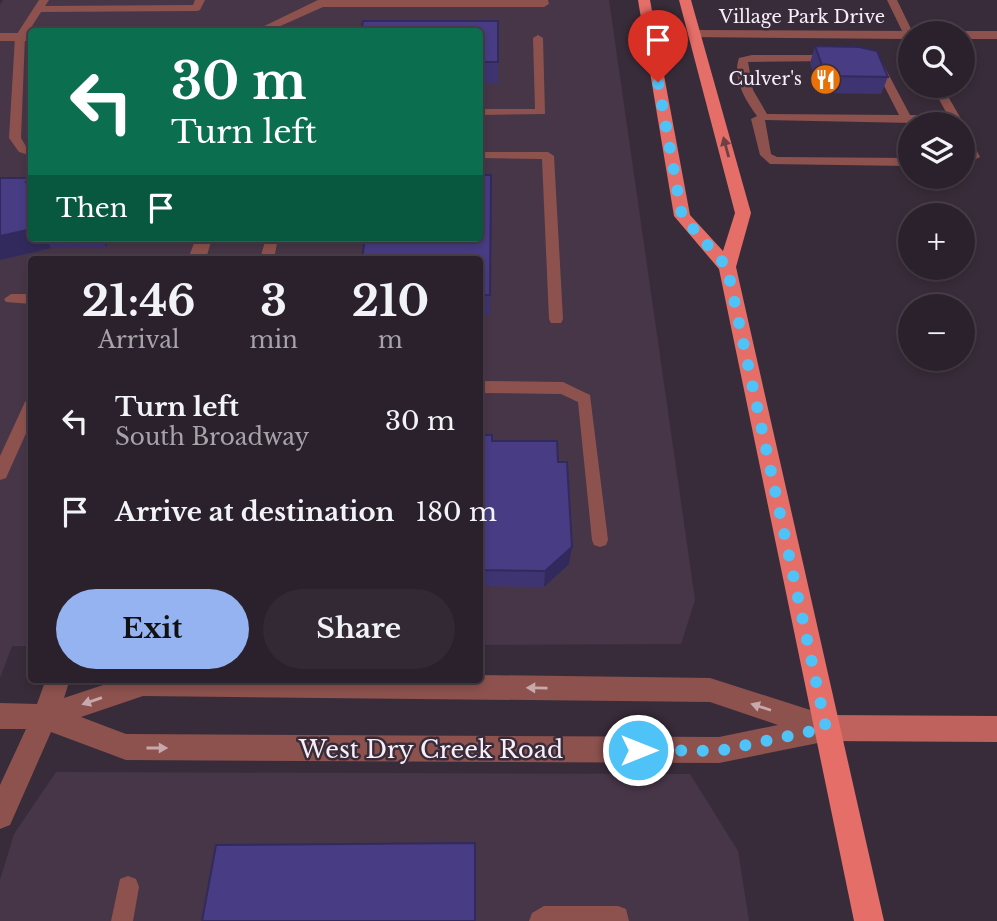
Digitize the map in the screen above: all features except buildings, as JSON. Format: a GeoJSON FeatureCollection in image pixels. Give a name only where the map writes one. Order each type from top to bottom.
{"type":"FeatureCollection","features":[{"type":"Feature","properties":{"kind":"main road"},"geometry":{"type":"LineString","coordinates":[[644,0],[682,216],[727,267]]}},
{"type":"Feature","properties":{"kind":"main road"},"geometry":{"type":"LineString","coordinates":[[685,0],[743,213],[727,267],[869,921]]}},
{"type":"Feature","properties":{"kind":"street","name":"Village Park Drive"},"geometry":{"type":"LineString","coordinates":[[694,34],[898,36]]}},
{"type":"Feature","properties":{"kind":"street"},"geometry":{"type":"LineString","coordinates":[[975,35],[997,35]]}},
{"type":"Feature","properties":{"kind":"street"},"geometry":{"type":"LineString","coordinates":[[0,37],[26,37]]}},
{"type":"Feature","properties":{"kind":"street"},"geometry":{"type":"LineString","coordinates":[[0,815],[45,717],[57,683]]}},
{"type":"Feature","properties":{"kind":"street","name":"West Dry Creek Road"},"geometry":{"type":"LineString","coordinates":[[45,717],[143,684],[710,690],[826,728]]}},
{"type":"Feature","properties":{"kind":"street","name":"West Dry Creek Road"},"geometry":{"type":"LineString","coordinates":[[0,716],[45,717],[126,747],[719,751],[826,728]]}},
{"type":"Feature","properties":{"kind":"street"},"geometry":{"type":"LineString","coordinates":[[826,728],[997,729]]}},
{"type":"Feature","properties":{"kind":"lane"},"geometry":{"type":"LineString","coordinates":[[30,28],[41,5],[197,8],[201,0]]}},
{"type":"Feature","properties":{"kind":"lane"},"geometry":{"type":"LineString","coordinates":[[266,28],[323,2],[544,4],[543,0]]}},
{"type":"Feature","properties":{"kind":"lane"},"geometry":{"type":"LineString","coordinates":[[892,0],[902,21]]}},
{"type":"Feature","properties":{"kind":"lane"},"geometry":{"type":"LineString","coordinates":[[26,37],[15,138],[23,150],[28,152]]}},
{"type":"Feature","properties":{"kind":"lane"},"geometry":{"type":"LineString","coordinates":[[483,112],[541,112],[538,38]]}},
{"type":"Feature","properties":{"kind":"lane"},"geometry":{"type":"LineString","coordinates":[[764,117],[751,99],[741,67],[743,60],[841,58]]}},
{"type":"Feature","properties":{"kind":"lane"},"geometry":{"type":"LineString","coordinates":[[863,59],[878,64],[902,112]]}},
{"type":"Feature","properties":{"kind":"lane"},"geometry":{"type":"LineString","coordinates":[[898,118],[758,119],[766,155],[774,161],[898,162]]}},
{"type":"Feature","properties":{"kind":"lane"},"geometry":{"type":"LineString","coordinates":[[16,122],[28,122]]}},
{"type":"Feature","properties":{"kind":"lane"},"geometry":{"type":"LineString","coordinates":[[483,155],[548,156],[556,319]]}},
{"type":"Feature","properties":{"kind":"lane"},"geometry":{"type":"LineString","coordinates":[[11,299],[28,299]]}},
{"type":"Feature","properties":{"kind":"lane"},"geometry":{"type":"LineString","coordinates":[[483,387],[563,388],[585,400],[600,540]]}},
{"type":"Feature","properties":{"kind":"lane"},"geometry":{"type":"LineString","coordinates":[[0,473],[28,411]]}},
{"type":"Feature","properties":{"kind":"lane"},"geometry":{"type":"LineString","coordinates":[[122,921],[128,887]]}},
{"type":"Feature","properties":{"kind":"lane"},"geometry":{"type":"LineString","coordinates":[[540,921],[544,917],[618,917],[618,921]]}},
{"type":"Feature","properties":{"kind":"shaded area"},"geometry":{"type":"Polygon","coordinates":[[[3,0],[609,0],[695,600],[681,644],[483,645],[483,256],[28,256],[28,646],[12,646],[0,678],[0,5],[3,0]]]}},
{"type":"Feature","properties":{"kind":"shaded area"},"geometry":{"type":"Polygon","coordinates":[[[56,772],[690,774],[738,851],[749,921],[0,921],[0,880],[14,834],[56,772]]]}},
{"type":"Feature","properties":{"kind":"place","name":"Culver's"},"geometry":{"type":"Point","coordinates":[825,79]}},
{"type":"Feature","properties":{"kind":"route"},"geometry":{"type":"LineString","coordinates":[[638,750],[719,751],[826,728],[727,267],[682,216],[658,82]]}}]}
